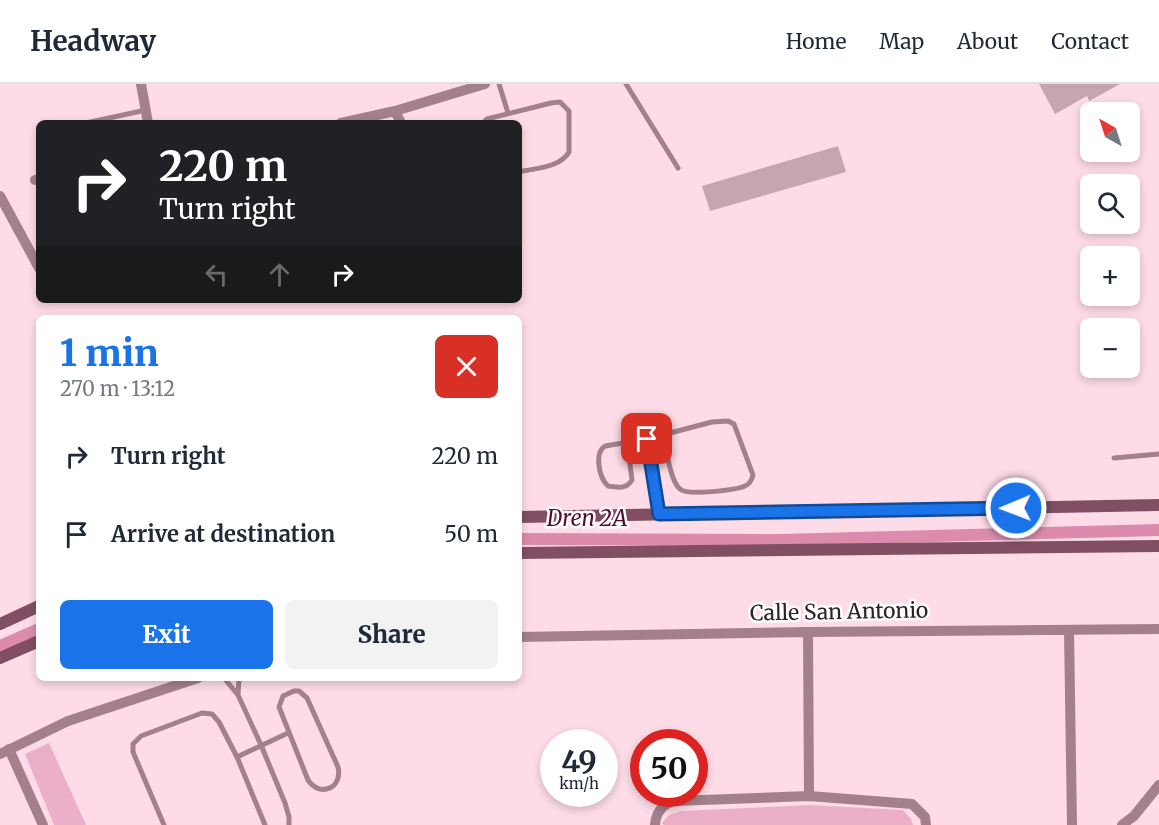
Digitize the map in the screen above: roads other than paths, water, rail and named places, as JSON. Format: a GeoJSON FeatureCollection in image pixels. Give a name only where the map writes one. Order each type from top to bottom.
{"type":"FeatureCollection","features":[{"type":"Feature","properties":{"kind":"main road"},"geometry":{"type":"LineString","coordinates":[[522,518],[1159,506]]}},
{"type":"Feature","properties":{"kind":"main road"},"geometry":{"type":"LineString","coordinates":[[522,552],[1159,546]]}},
{"type":"Feature","properties":{"kind":"main road"},"geometry":{"type":"LineString","coordinates":[[0,624],[36,607]]}},
{"type":"Feature","properties":{"kind":"main road"},"geometry":{"type":"LineString","coordinates":[[0,658],[36,642]]}},
{"type":"Feature","properties":{"kind":"street"},"geometry":{"type":"LineString","coordinates":[[141,84],[148,120]]}},
{"type":"Feature","properties":{"kind":"street"},"geometry":{"type":"LineString","coordinates":[[354,120],[395,111],[485,84]]}},
{"type":"Feature","properties":{"kind":"street"},"geometry":{"type":"LineString","coordinates":[[395,111],[400,120]]}},
{"type":"Feature","properties":{"kind":"street"},"geometry":{"type":"LineString","coordinates":[[0,196],[36,262]]}},
{"type":"Feature","properties":{"kind":"street","name":"Calle San Antonio"},"geometry":{"type":"LineString","coordinates":[[522,637],[1159,629]]}},
{"type":"Feature","properties":{"kind":"street"},"geometry":{"type":"LineString","coordinates":[[1069,630],[1072,825]]}},
{"type":"Feature","properties":{"kind":"street"},"geometry":{"type":"LineString","coordinates":[[808,632],[809,796]]}},
{"type":"Feature","properties":{"kind":"street"},"geometry":{"type":"LineString","coordinates":[[43,825],[4,751],[68,721],[189,681]]}},
{"type":"Feature","properties":{"kind":"street"},"geometry":{"type":"LineString","coordinates":[[1122,825],[1134,816],[1159,785]]}},
{"type":"Feature","properties":{"kind":"street"},"geometry":{"type":"LineString","coordinates":[[655,825],[659,810],[666,803],[675,801],[809,796],[912,804],[925,817],[926,825]]}},
{"type":"Feature","properties":{"kind":"lane"},"geometry":{"type":"LineString","coordinates":[[500,84],[508,113]]}},
{"type":"Feature","properties":{"kind":"lane"},"geometry":{"type":"LineString","coordinates":[[626,84],[678,168]]}},
{"type":"Feature","properties":{"kind":"lane"},"geometry":{"type":"LineString","coordinates":[[486,120],[560,102],[569,111],[569,152],[564,160],[522,171]]}},
{"type":"Feature","properties":{"kind":"lane"},"geometry":{"type":"LineString","coordinates":[[100,120],[146,110]]}},
{"type":"Feature","properties":{"kind":"lane"},"geometry":{"type":"LineString","coordinates":[[627,442],[632,480],[627,487],[608,486],[602,480],[598,454],[605,446],[627,442],[647,439],[663,434],[712,422],[724,420],[732,422],[753,475],[752,479],[745,486],[712,491],[683,491],[674,478],[663,434]]}},
{"type":"Feature","properties":{"kind":"lane"},"geometry":{"type":"LineString","coordinates":[[647,439],[659,514]]}},
{"type":"Feature","properties":{"kind":"lane"},"geometry":{"type":"LineString","coordinates":[[1114,458],[1159,454]]}},
{"type":"Feature","properties":{"kind":"lane"},"geometry":{"type":"LineString","coordinates":[[226,681],[238,695],[261,745],[285,803],[289,825]]}},
{"type":"Feature","properties":{"kind":"lane"},"geometry":{"type":"LineString","coordinates":[[238,695],[239,681]]}},
{"type":"Feature","properties":{"kind":"lane"},"geometry":{"type":"LineString","coordinates":[[299,691],[307,698],[338,767],[339,778],[333,786],[322,790],[311,785],[288,733],[279,702],[288,693],[299,691]]}},
{"type":"Feature","properties":{"kind":"lane"},"geometry":{"type":"LineString","coordinates":[[164,825],[132,748],[141,736],[208,712],[219,722],[237,757],[263,824]]}},
{"type":"Feature","properties":{"kind":"lane"},"geometry":{"type":"LineString","coordinates":[[237,757],[288,733]]}},
{"type":"Feature","properties":{"kind":"waterway","name":"Dren 2A"},"geometry":{"type":"LineString","coordinates":[[522,539],[781,540],[1159,530]]}},
{"type":"Feature","properties":{"kind":"waterway","name":"Dren 2A"},"geometry":{"type":"LineString","coordinates":[[0,646],[36,630]]}}]}
